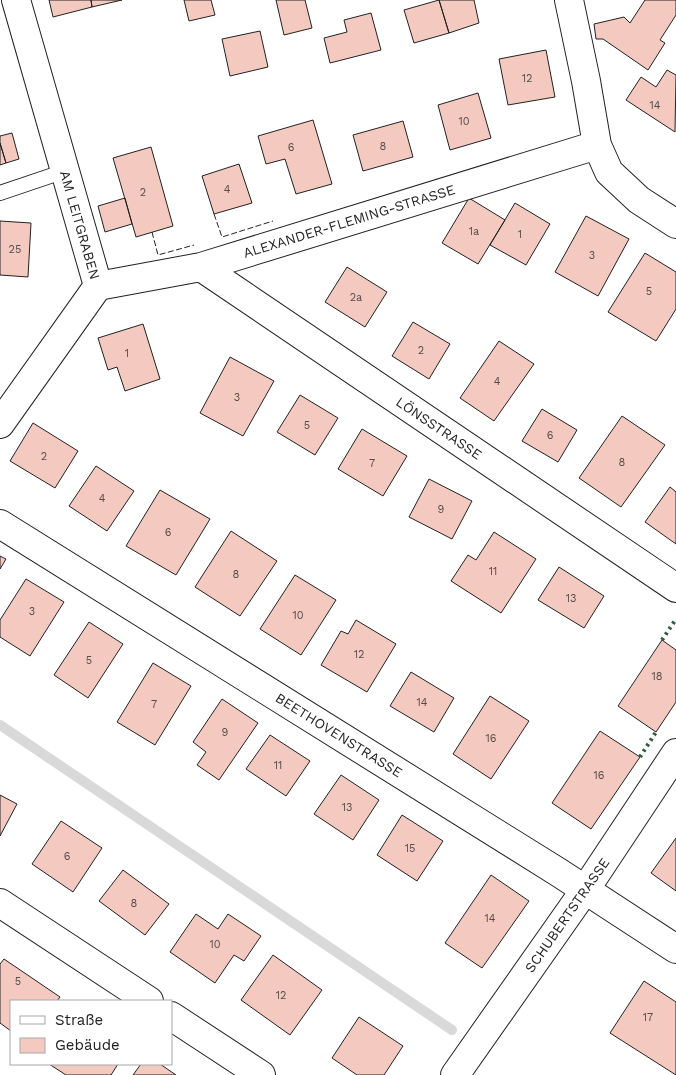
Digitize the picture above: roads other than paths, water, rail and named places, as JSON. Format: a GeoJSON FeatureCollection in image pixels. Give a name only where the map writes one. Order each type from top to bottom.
{"type":"FeatureCollection","features":[{"type":"Feature","properties":{"kind":"street","name":"AM LEITGRABEN"},"geometry":{"type":"LineString","coordinates":[[0,424],[98,286],[16,0]]}},
{"type":"Feature","properties":{"kind":"street"},"geometry":{"type":"LineString","coordinates":[[569,0],[586,80],[597,145],[609,172],[639,200],[676,224]]}},
{"type":"Feature","properties":{"kind":"street","name":"ALEXANDER-FLEMING-STRASSE"},"geometry":{"type":"LineString","coordinates":[[98,286],[201,267],[597,145]]}},
{"type":"Feature","properties":{"kind":"street","name":"LÖNSSTRASSE"},"geometry":{"type":"LineString","coordinates":[[201,267],[676,588]]}},
{"type":"Feature","properties":{"kind":"street","name":"BEETHOVENSTRASSE"},"geometry":{"type":"LineString","coordinates":[[0,524],[585,890],[676,949]]}},
{"type":"Feature","properties":{"kind":"street","name":"SCHUBERTSTRASSE"},"geometry":{"type":"LineString","coordinates":[[455,1075],[585,890],[676,753]]}},
{"type":"Feature","properties":{"kind":"street"},"geometry":{"type":"LineString","coordinates":[[1,906],[147,1000]]}},
{"type":"Feature","properties":{"kind":"street"},"geometry":{"type":"LineString","coordinates":[[172,1017],[260,1075]]}},
{"type":"Feature","properties":{"kind":"lane"},"geometry":{"type":"LineString","coordinates":[[0,193],[65,171]]}},
{"type":"Feature","properties":{"kind":"waterway"},"geometry":{"type":"LineString","coordinates":[[0,725],[452,1030]]}}]}
